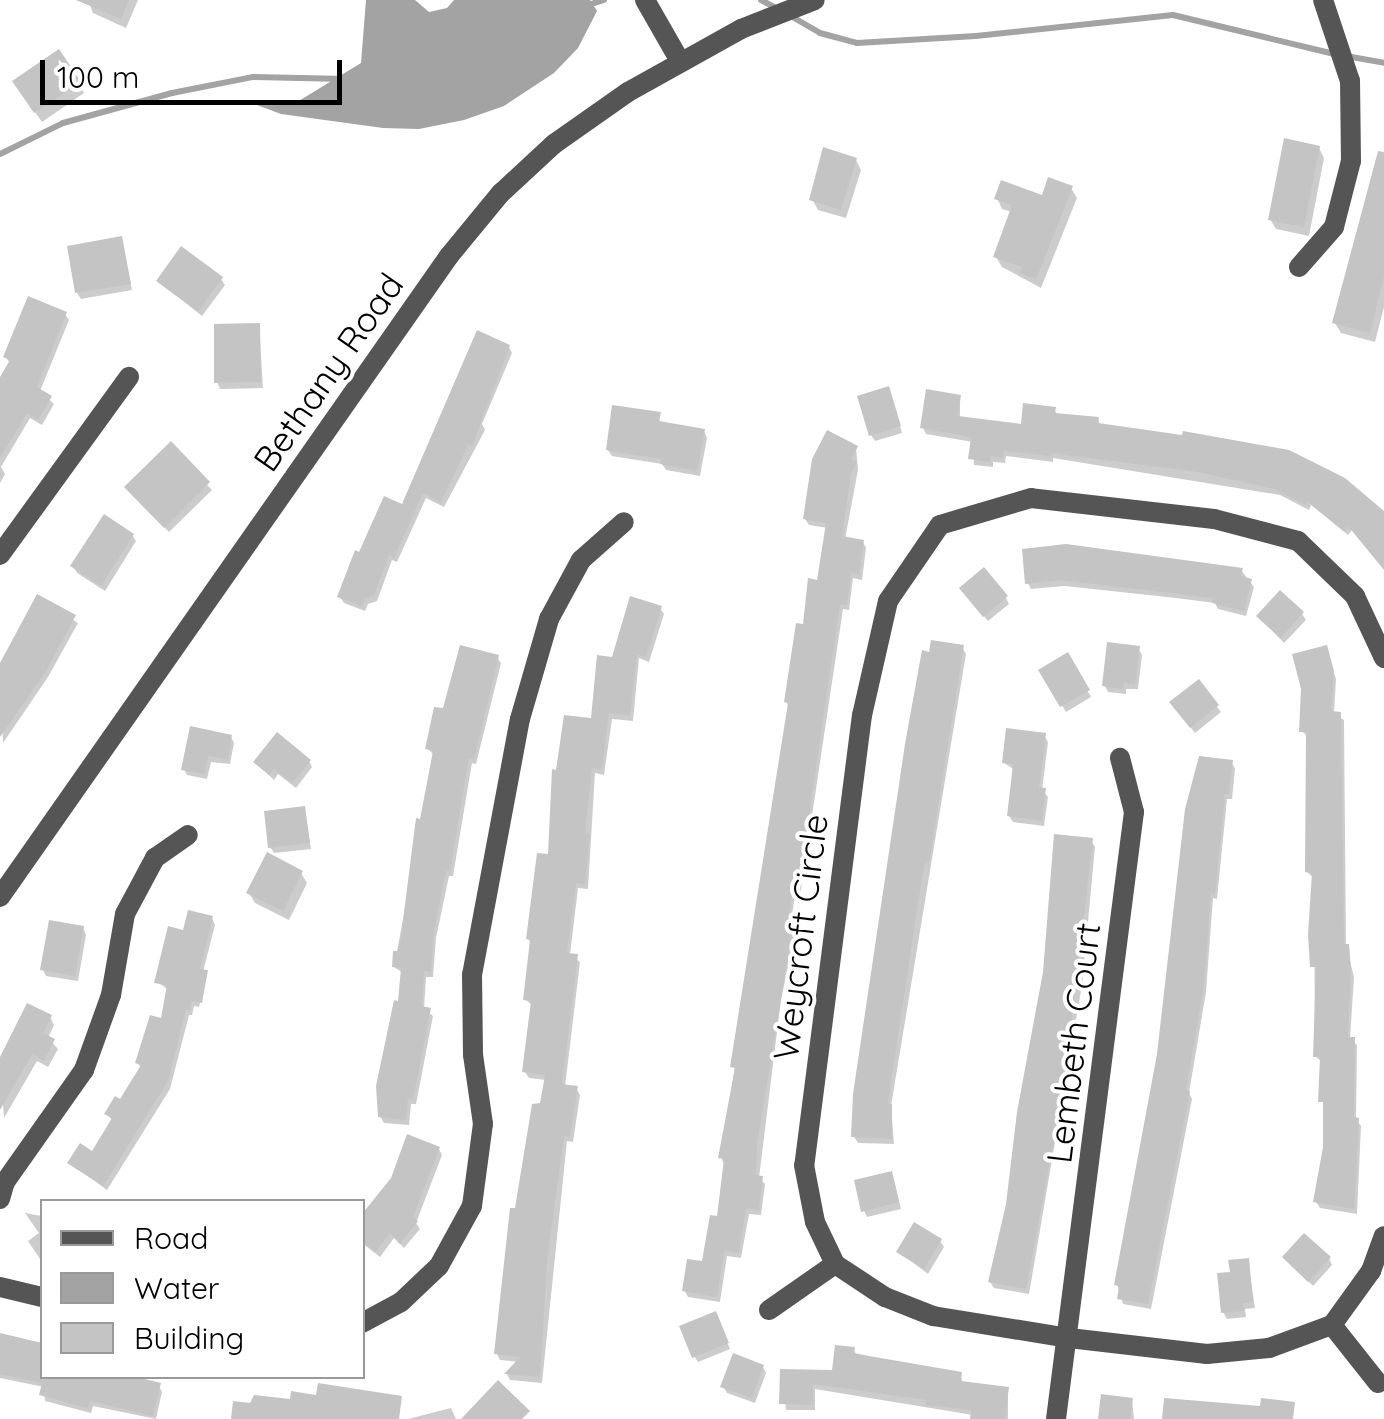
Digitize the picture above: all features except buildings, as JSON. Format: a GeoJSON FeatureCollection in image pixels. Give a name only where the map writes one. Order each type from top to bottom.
{"type":"FeatureCollection","features":[{"type":"Feature","properties":{"kind":"street"},"geometry":{"type":"LineString","coordinates":[[645,0],[680,60]]}},
{"type":"Feature","properties":{"kind":"street","name":"Bethany Road"},"geometry":{"type":"LineString","coordinates":[[0,897],[448,256],[501,193],[554,144],[680,60],[742,29],[815,0]]}},
{"type":"Feature","properties":{"kind":"street"},"geometry":{"type":"LineString","coordinates":[[1299,267],[1334,227],[1351,161],[1350,81],[1323,0]]}},
{"type":"Feature","properties":{"kind":"street"},"geometry":{"type":"LineString","coordinates":[[0,555],[129,377]]}},
{"type":"Feature","properties":{"kind":"street","name":"Weycroft Circle"},"geometry":{"type":"LineString","coordinates":[[835,1264],[815,1222],[804,1164],[862,715],[888,601],[940,525],[1030,498],[1214,519],[1298,541],[1354,596],[1384,658]]}},
{"type":"Feature","properties":{"kind":"street"},"geometry":{"type":"LineString","coordinates":[[365,1321],[400,1302],[439,1266],[472,1206],[483,1124],[473,1055],[472,975],[520,720],[549,619],[581,560],[624,522]]}},
{"type":"Feature","properties":{"kind":"street","name":"Lembeth Court"},"geometry":{"type":"LineString","coordinates":[[1056,1419],[1134,812],[1120,758]]}},
{"type":"Feature","properties":{"kind":"street"},"geometry":{"type":"LineString","coordinates":[[0,1199],[5,1182],[84,1070],[111,995],[125,914],[155,858],[188,835]]}},
{"type":"Feature","properties":{"kind":"street"},"geometry":{"type":"LineString","coordinates":[[769,1310],[835,1264],[885,1297],[933,1316],[1069,1338],[1207,1354],[1269,1348],[1332,1325],[1371,1271],[1384,1236]]}},
{"type":"Feature","properties":{"kind":"street"},"geometry":{"type":"LineString","coordinates":[[0,1287],[40,1297]]}},
{"type":"Feature","properties":{"kind":"street"},"geometry":{"type":"LineString","coordinates":[[1332,1325],[1378,1383]]}},
{"type":"Feature","properties":{"kind":"water"},"geometry":{"type":"Polygon","coordinates":[[[366,0],[415,0],[429,12],[447,8],[454,0],[590,0],[597,11],[578,48],[554,73],[504,106],[464,120],[419,129],[383,128],[281,114],[257,105],[297,102],[361,63],[366,0]]]}},
{"type":"Feature","properties":{"kind":"waterway"},"geometry":{"type":"LineString","coordinates":[[585,6],[604,0]]}},
{"type":"Feature","properties":{"kind":"waterway"},"geometry":{"type":"LineString","coordinates":[[761,0],[778,9]]}},
{"type":"Feature","properties":{"kind":"waterway"},"geometry":{"type":"LineString","coordinates":[[789,15],[820,33],[857,43],[976,36],[1173,15],[1334,54]]}},
{"type":"Feature","properties":{"kind":"waterway"},"geometry":{"type":"LineString","coordinates":[[1346,56],[1384,63]]}},
{"type":"Feature","properties":{"kind":"waterway"},"geometry":{"type":"LineString","coordinates":[[0,154],[63,123],[172,93],[253,77],[346,79]]}}]}
